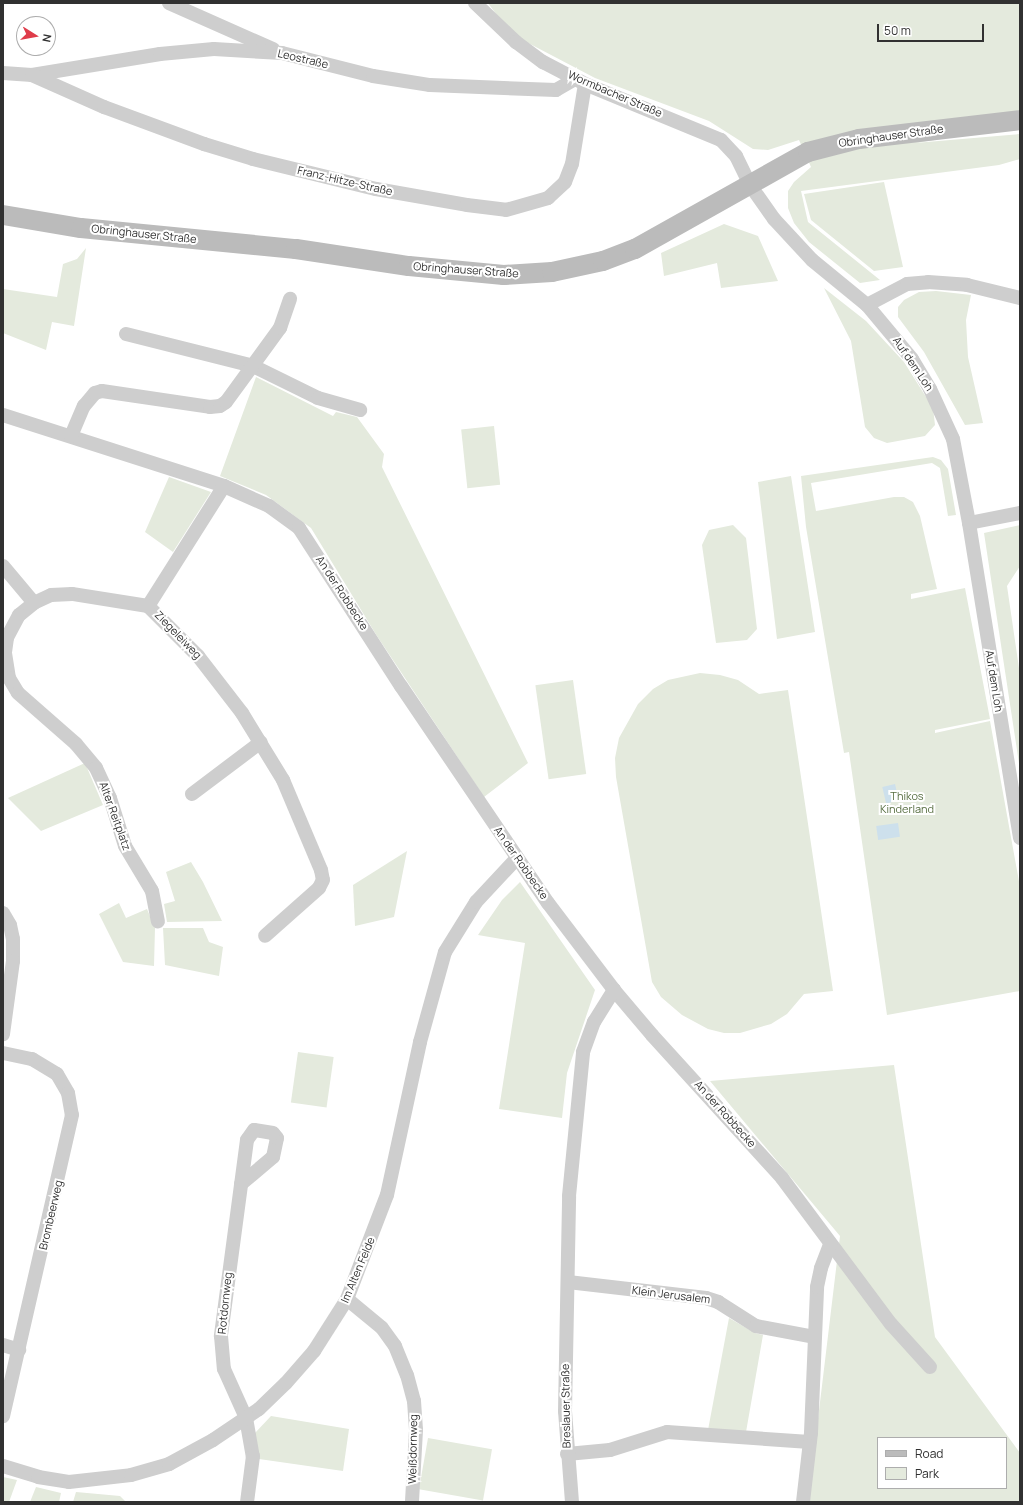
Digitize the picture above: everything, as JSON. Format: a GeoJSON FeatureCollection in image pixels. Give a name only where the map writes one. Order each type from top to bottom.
{"type":"FeatureCollection","features":[{"type":"Feature","properties":{"kind":"street"},"geometry":{"type":"LineString","coordinates":[[169,3],[282,53]]}},
{"type":"Feature","properties":{"kind":"street","name":"Wormbacher Straße"},"geometry":{"type":"LineString","coordinates":[[475,3],[529,52],[580,81],[721,140],[736,156],[750,185]]}},
{"type":"Feature","properties":{"kind":"street","name":"Leostraße"},"geometry":{"type":"LineString","coordinates":[[3,73],[32,75],[167,53],[214,50],[282,53],[373,76],[430,85],[556,90],[580,81]]}},
{"type":"Feature","properties":{"kind":"street","name":"Franz-Hitze-Straße"},"geometry":{"type":"LineString","coordinates":[[32,75],[104,107],[204,144],[253,159],[376,189],[467,205],[506,210],[548,198],[565,182],[572,164],[580,81]]}},
{"type":"Feature","properties":{"kind":"street","name":"Obringhauser Straße"},"geometry":{"type":"LineString","coordinates":[[3,215],[81,228],[296,249],[408,266],[519,274],[552,272],[603,261],[635,249],[750,185],[786,162],[834,144],[1020,120]]}},
{"type":"Feature","properties":{"kind":"street","name":"Auf dem Loh"},"geometry":{"type":"LineString","coordinates":[[750,185],[794,242],[867,305],[912,359],[943,415],[953,439],[969,523],[1020,838]]}},
{"type":"Feature","properties":{"kind":"street"},"geometry":{"type":"LineString","coordinates":[[867,305],[907,284],[928,282],[967,285],[1020,298]]}},
{"type":"Feature","properties":{"kind":"street"},"geometry":{"type":"LineString","coordinates":[[71,436],[84,406],[95,393],[109,391],[210,407],[220,406],[226,402],[280,328],[290,299]]}},
{"type":"Feature","properties":{"kind":"street"},"geometry":{"type":"LineString","coordinates":[[126,334],[253,366],[322,400],[360,410]]}},
{"type":"Feature","properties":{"kind":"street","name":"An der Robbecke"},"geometry":{"type":"LineString","coordinates":[[3,415],[224,486],[281,513],[305,535],[401,686],[517,858],[614,990],[782,1178],[891,1324],[930,1367]]}},
{"type":"Feature","properties":{"kind":"street","name":"Ziegeleiweg"},"geometry":{"type":"LineString","coordinates":[[224,486],[148,606],[160,615],[198,656],[261,742],[283,780],[317,860],[323,880],[319,888],[265,936]]}},
{"type":"Feature","properties":{"kind":"street"},"geometry":{"type":"LineString","coordinates":[[969,523],[1020,513]]}},
{"type":"Feature","properties":{"kind":"street"},"geometry":{"type":"LineString","coordinates":[[3,566],[34,603]]}},
{"type":"Feature","properties":{"kind":"street","name":"Alter Reitplatz"},"geometry":{"type":"LineString","coordinates":[[148,606],[72,594],[51,595],[34,603],[19,615],[10,630],[4,645],[7,672],[18,693],[76,744],[96,768],[110,798],[125,846],[152,891],[158,921]]}},
{"type":"Feature","properties":{"kind":"street"},"geometry":{"type":"LineString","coordinates":[[192,794],[261,742]]}},
{"type":"Feature","properties":{"kind":"street","name":"Im Alten Felde"},"geometry":{"type":"LineString","coordinates":[[3,1466],[38,1477],[69,1482],[131,1475],[169,1464],[213,1440],[246,1418],[286,1383],[300,1367],[332,1326],[348,1299],[387,1195],[420,1042],[445,952],[476,902],[517,858]]}},
{"type":"Feature","properties":{"kind":"street"},"geometry":{"type":"LineString","coordinates":[[3,913],[11,932],[13,961],[3,1034]]}},
{"type":"Feature","properties":{"kind":"street","name":"Breslauer Straße"},"geometry":{"type":"LineString","coordinates":[[614,990],[594,1022],[583,1052],[569,1196],[567,1454],[610,1450],[667,1432],[810,1442]]}},
{"type":"Feature","properties":{"kind":"street","name":"Brombeerweg"},"geometry":{"type":"LineString","coordinates":[[3,1053],[32,1059],[57,1074],[68,1094],[72,1115],[3,1416]]}},
{"type":"Feature","properties":{"kind":"street","name":"Rotdornweg"},"geometry":{"type":"LineString","coordinates":[[242,1184],[224,1303],[221,1342],[224,1369],[246,1418],[253,1456],[247,1502]]}},
{"type":"Feature","properties":{"kind":"street"},"geometry":{"type":"LineString","coordinates":[[803,1502],[810,1442],[814,1337],[819,1277],[830,1244]]}},
{"type":"Feature","properties":{"kind":"street","name":"Klein Jerusalem"},"geometry":{"type":"LineString","coordinates":[[568,1282],[706,1298],[718,1302],[756,1326],[814,1337]]}},
{"type":"Feature","properties":{"kind":"street","name":"Weißdornweg"},"geometry":{"type":"LineString","coordinates":[[348,1299],[382,1328],[395,1346],[407,1375],[414,1401],[416,1430],[412,1502]]}},
{"type":"Feature","properties":{"kind":"street"},"geometry":{"type":"LineString","coordinates":[[3,1345],[19,1350]]}},
{"type":"Feature","properties":{"kind":"street"},"geometry":{"type":"LineString","coordinates":[[567,1454],[572,1502]]}},
{"type":"Feature","properties":{"kind":"green space"},"geometry":{"type":"Polygon","coordinates":[[[488,3],[1020,3],[1020,127],[915,143],[1020,134],[1020,159],[999,165],[801,191],[808,222],[880,280],[860,283],[809,242],[794,223],[788,208],[788,191],[794,182],[811,167],[799,140],[768,150],[753,149],[709,121],[595,78],[511,34],[488,3]]]}},
{"type":"Feature","properties":{"kind":"green space"},"geometry":{"type":"Polygon","coordinates":[[[884,182],[903,267],[874,271],[811,220],[804,194],[884,182]]]}},
{"type":"Feature","properties":{"kind":"green space"},"geometry":{"type":"Polygon","coordinates":[[[724,224],[758,236],[778,281],[721,288],[717,263],[664,276],[661,253],[724,224]]]}},
{"type":"Feature","properties":{"kind":"green space"},"geometry":{"type":"Polygon","coordinates":[[[86,248],[74,326],[52,322],[46,350],[3,333],[3,289],[57,297],[63,264],[77,259],[86,248]]]}},
{"type":"Feature","properties":{"kind":"green space"},"geometry":{"type":"Polygon","coordinates":[[[824,288],[866,321],[904,362],[933,408],[935,425],[925,436],[887,443],[874,438],[865,427],[851,341],[824,288]]]}},
{"type":"Feature","properties":{"kind":"green space"},"geometry":{"type":"Polygon","coordinates":[[[936,291],[971,295],[966,320],[968,357],[983,423],[965,425],[924,352],[898,317],[898,307],[904,300],[919,292],[936,291]]]}},
{"type":"Feature","properties":{"kind":"green space"},"geometry":{"type":"Polygon","coordinates":[[[256,377],[333,416],[336,412],[357,417],[384,454],[382,467],[528,763],[484,797],[377,636],[311,528],[266,495],[220,476],[256,377]]]}},
{"type":"Feature","properties":{"kind":"green space"},"geometry":{"type":"Polygon","coordinates":[[[494,426],[500,485],[467,488],[461,429],[494,426]]]}},
{"type":"Feature","properties":{"kind":"green space","name":"Thikos Kinderland"},"geometry":{"type":"Polygon","coordinates":[[[933,457],[941,460],[948,469],[956,515],[948,516],[940,468],[932,463],[811,483],[816,511],[894,497],[904,497],[913,502],[920,516],[937,589],[911,594],[911,599],[965,588],[990,719],[935,730],[935,733],[990,721],[1020,887],[1020,991],[887,1015],[849,752],[844,753],[806,527],[801,476],[933,457]]]}},
{"type":"Feature","properties":{"kind":"green space"},"geometry":{"type":"Polygon","coordinates":[[[791,476],[815,632],[777,639],[758,482],[791,476]]]}},
{"type":"Feature","properties":{"kind":"green space"},"geometry":{"type":"Polygon","coordinates":[[[169,477],[211,492],[173,552],[145,532],[169,477]]]}},
{"type":"Feature","properties":{"kind":"green space"},"geometry":{"type":"Polygon","coordinates":[[[733,525],[746,538],[757,629],[747,640],[716,643],[702,545],[709,530],[733,525]]]}},
{"type":"Feature","properties":{"kind":"green space"},"geometry":{"type":"Polygon","coordinates":[[[1020,525],[1020,566],[1007,586],[1020,675],[1020,770],[984,533],[1020,525]]]}},
{"type":"Feature","properties":{"kind":"green space"},"geometry":{"type":"Polygon","coordinates":[[[700,673],[720,675],[738,680],[759,694],[788,690],[833,991],[804,994],[787,1014],[771,1024],[740,1033],[724,1033],[708,1029],[682,1015],[661,997],[652,982],[616,777],[615,758],[619,738],[638,704],[653,689],[668,680],[700,673]]]}},
{"type":"Feature","properties":{"kind":"green space"},"geometry":{"type":"Polygon","coordinates":[[[573,680],[586,774],[549,779],[535,685],[573,680]]]}},
{"type":"Feature","properties":{"kind":"green space"},"geometry":{"type":"Polygon","coordinates":[[[85,763],[103,805],[41,831],[8,798],[85,763]]]}},
{"type":"Feature","properties":{"kind":"green space"},"geometry":{"type":"Polygon","coordinates":[[[407,851],[394,917],[355,926],[353,885],[407,851]]]}},
{"type":"Feature","properties":{"kind":"green space"},"geometry":{"type":"Polygon","coordinates":[[[191,862],[203,882],[222,921],[167,922],[164,904],[175,901],[166,872],[191,862]]]}},
{"type":"Feature","properties":{"kind":"green space"},"geometry":{"type":"Polygon","coordinates":[[[520,882],[595,990],[567,1073],[562,1118],[499,1109],[525,943],[478,935],[502,900],[520,882]]]}},
{"type":"Feature","properties":{"kind":"green space"},"geometry":{"type":"Polygon","coordinates":[[[119,903],[126,918],[147,909],[155,928],[154,966],[123,962],[99,914],[119,903]]]}},
{"type":"Feature","properties":{"kind":"green space"},"geometry":{"type":"Polygon","coordinates":[[[163,928],[203,928],[209,942],[223,947],[219,976],[165,965],[163,928]]]}},
{"type":"Feature","properties":{"kind":"green space"},"geometry":{"type":"Polygon","coordinates":[[[298,1052],[334,1057],[327,1108],[291,1103],[298,1052]]]}},
{"type":"Feature","properties":{"kind":"green space"},"geometry":{"type":"Polygon","coordinates":[[[894,1065],[935,1337],[1020,1453],[1020,1502],[808,1502],[840,1236],[710,1081],[894,1065]]]}},
{"type":"Feature","properties":{"kind":"green space"},"geometry":{"type":"Polygon","coordinates":[[[729,1318],[755,1333],[763,1335],[746,1432],[708,1430],[729,1318]]]}},
{"type":"Feature","properties":{"kind":"green space"},"geometry":{"type":"Polygon","coordinates":[[[271,1416],[349,1429],[343,1471],[259,1459],[255,1433],[271,1416]]]}},
{"type":"Feature","properties":{"kind":"green space"},"geometry":{"type":"Polygon","coordinates":[[[428,1438],[492,1449],[483,1500],[419,1489],[428,1438]]]}},
{"type":"Feature","properties":{"kind":"green space"},"geometry":{"type":"Polygon","coordinates":[[[3,1477],[17,1480],[9,1502],[3,1502],[3,1477]]]}},
{"type":"Feature","properties":{"kind":"green space"},"geometry":{"type":"Polygon","coordinates":[[[36,1487],[61,1493],[59,1502],[30,1502],[36,1487]]]}},
{"type":"Feature","properties":{"kind":"green space"},"geometry":{"type":"Polygon","coordinates":[[[76,1492],[120,1496],[126,1502],[73,1502],[76,1492]]]}},
{"type":"Feature","properties":{"kind":"water"},"geometry":{"type":"Polygon","coordinates":[[[895,784],[899,801],[886,803],[882,787],[895,784]]]}},
{"type":"Feature","properties":{"kind":"water"},"geometry":{"type":"Polygon","coordinates":[[[898,823],[900,837],[878,840],[876,826],[898,823]]]}}]}
